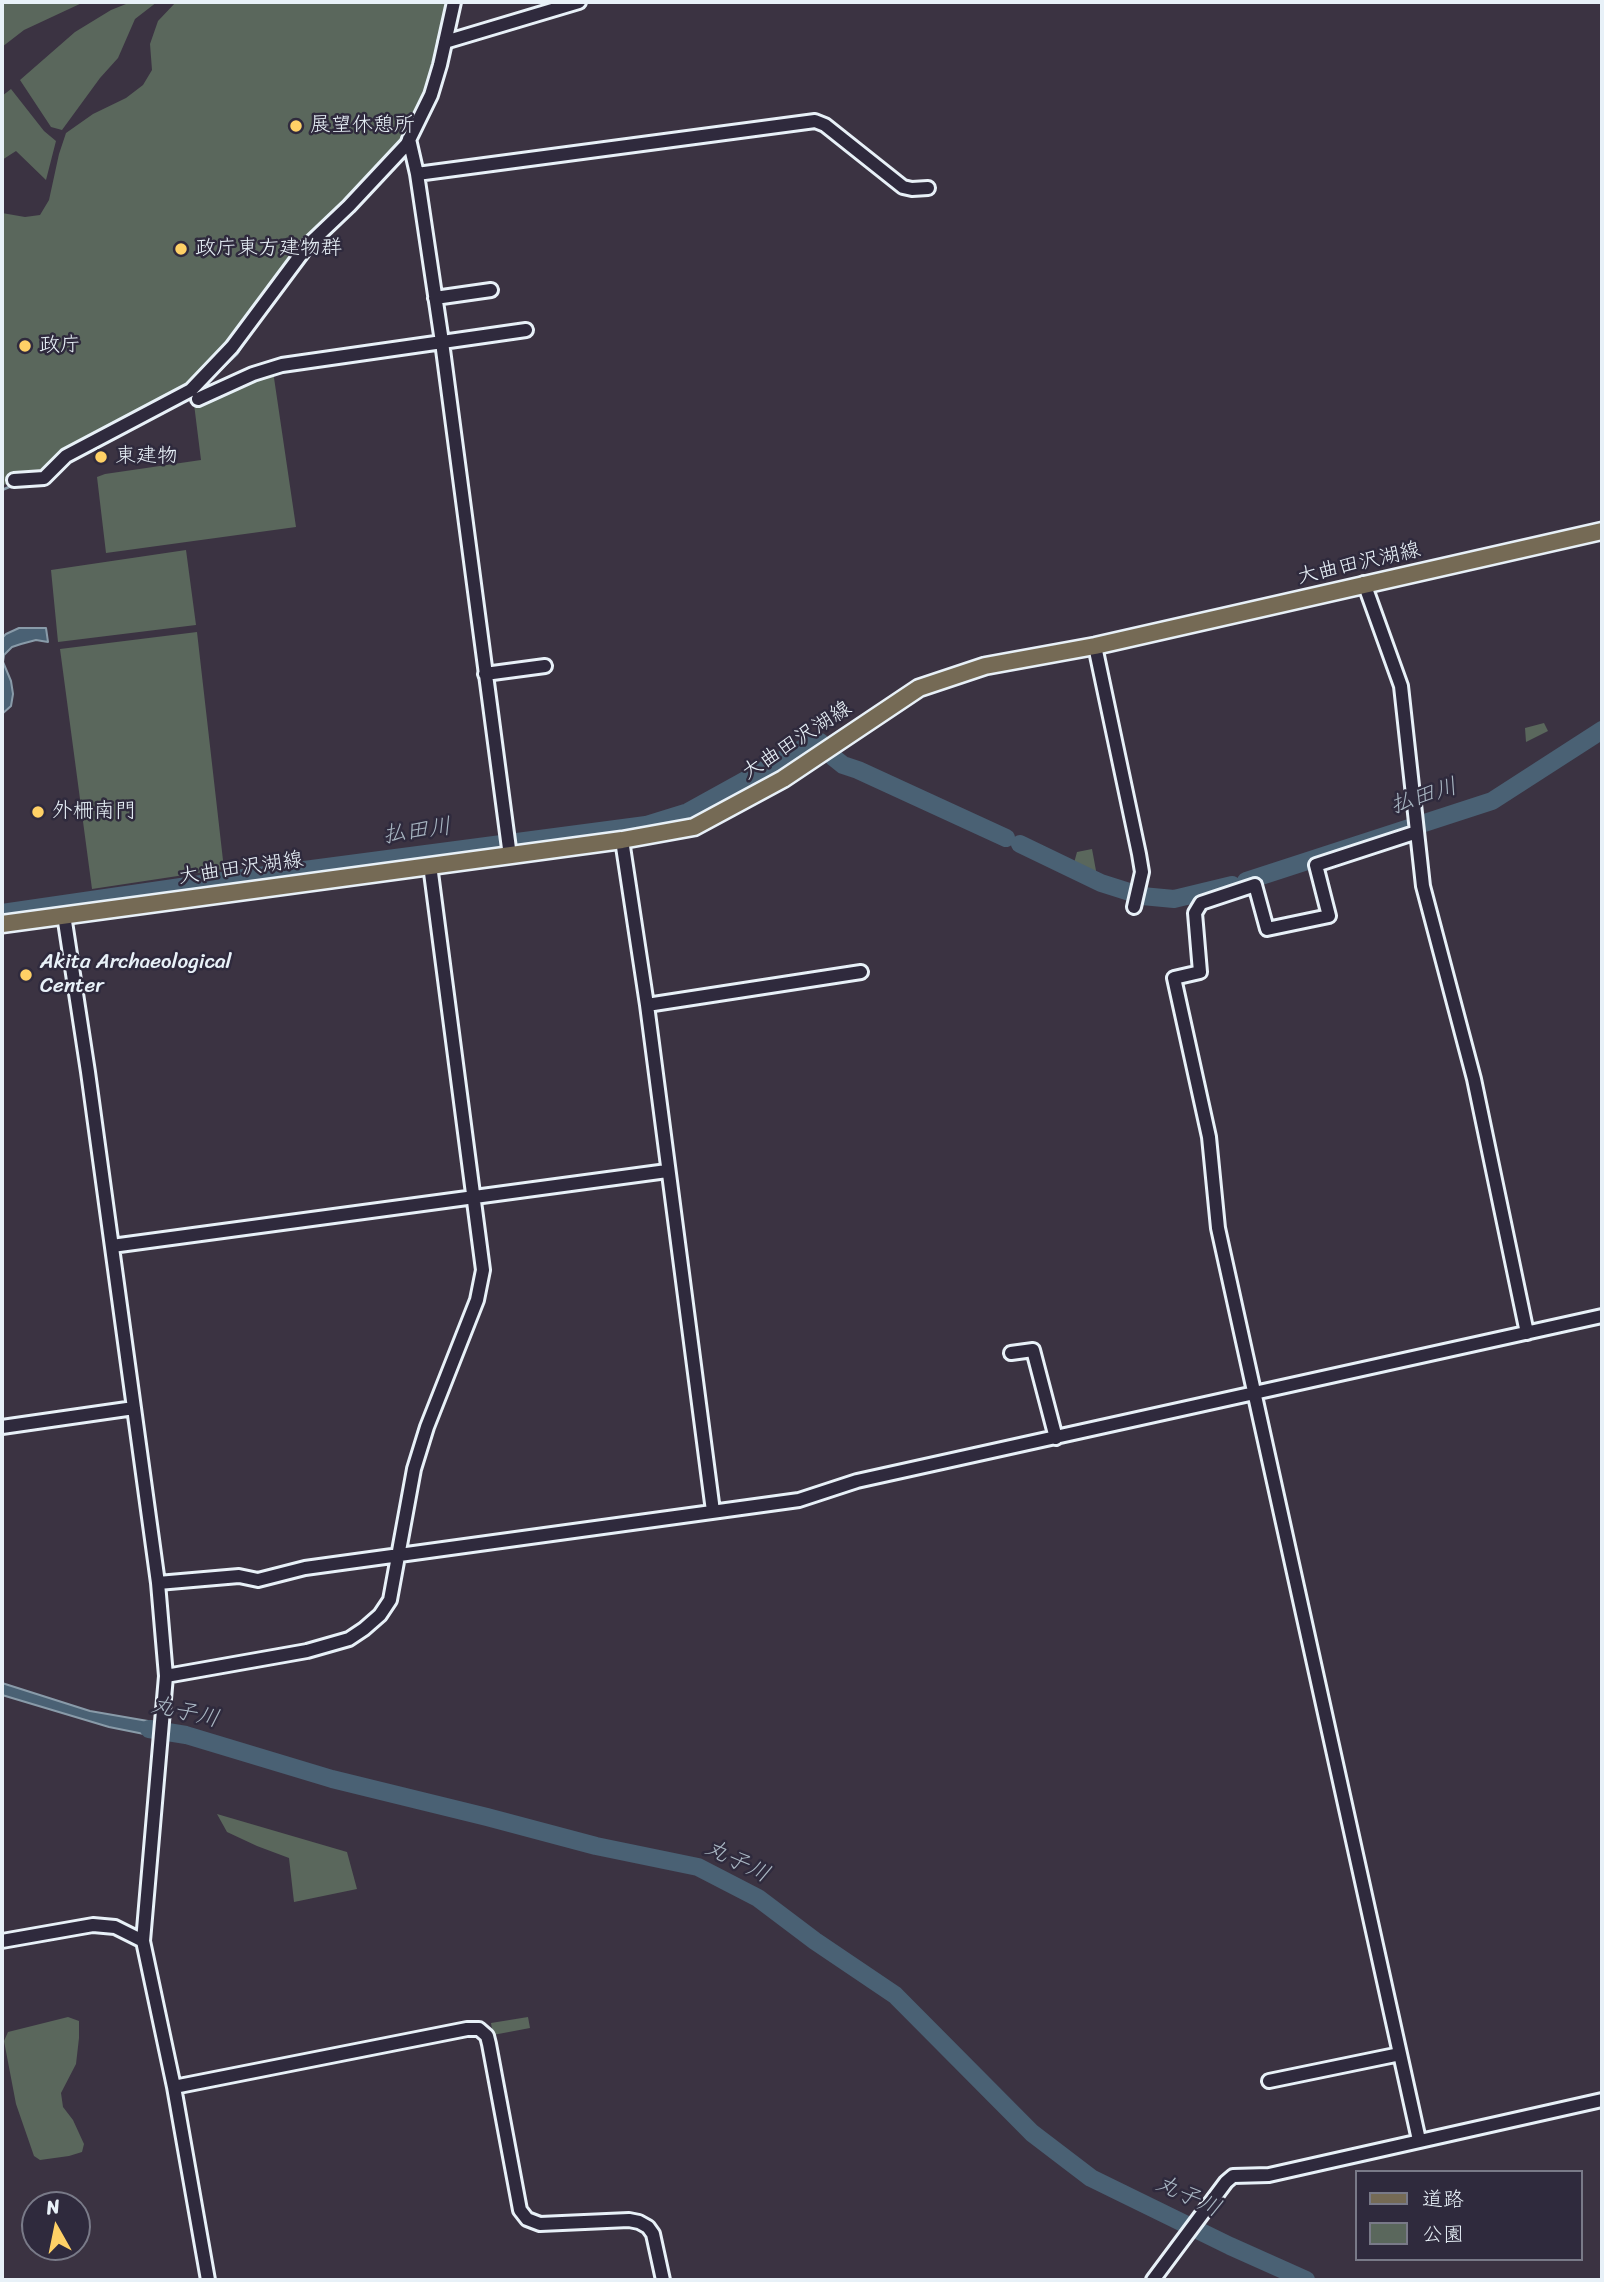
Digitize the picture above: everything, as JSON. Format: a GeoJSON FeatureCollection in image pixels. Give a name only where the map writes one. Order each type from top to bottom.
{"type":"FeatureCollection","features":[{"type":"Feature","properties":{"kind":"main road","name":"大曲田沢湖線"},"geometry":{"type":"LineString","coordinates":[[2,924],[622,840],[694,827],[783,779],[919,688],[985,666],[1095,646],[1602,531]]}},
{"type":"Feature","properties":{"kind":"street"},"geometry":{"type":"LineString","coordinates":[[14,480],[44,478],[66,456],[191,390],[232,347],[307,245],[349,205],[409,139],[431,94],[454,2]]}},
{"type":"Feature","properties":{"kind":"street"},"geometry":{"type":"LineString","coordinates":[[445,42],[579,2]]}},
{"type":"Feature","properties":{"kind":"street"},"geometry":{"type":"LineString","coordinates":[[417,174],[816,121],[825,125],[903,187],[928,188]]}},
{"type":"Feature","properties":{"kind":"street"},"geometry":{"type":"LineString","coordinates":[[409,139],[417,174],[442,342],[510,855]]}},
{"type":"Feature","properties":{"kind":"street"},"geometry":{"type":"LineString","coordinates":[[435,298],[491,290]]}},
{"type":"Feature","properties":{"kind":"street"},"geometry":{"type":"LineString","coordinates":[[198,399],[253,374],[282,365],[526,330]]}},
{"type":"Feature","properties":{"kind":"street"},"geometry":{"type":"LineString","coordinates":[[1364,583],[1401,686],[1423,886],[1474,1079],[1527,1333]]}},
{"type":"Feature","properties":{"kind":"street"},"geometry":{"type":"LineString","coordinates":[[1095,646],[1142,872],[1134,907]]}},
{"type":"Feature","properties":{"kind":"street"},"geometry":{"type":"LineString","coordinates":[[485,674],[545,666]]}},
{"type":"Feature","properties":{"kind":"street"},"geometry":{"type":"LineString","coordinates":[[1417,832],[1316,865],[1329,916],[1267,929],[1255,885],[1201,902],[1195,913],[1200,972],[1174,978],[1209,1137],[1218,1227],[1253,1395],[1419,2140]]}},
{"type":"Feature","properties":{"kind":"street"},"geometry":{"type":"LineString","coordinates":[[622,840],[647,1006],[713,1511]]}},
{"type":"Feature","properties":{"kind":"street"},"geometry":{"type":"LineString","coordinates":[[165,1679],[307,1651],[349,1639],[380,1615],[390,1600],[414,1469],[481,1285],[483,1270],[430,865]]}},
{"type":"Feature","properties":{"kind":"street"},"geometry":{"type":"LineString","coordinates":[[64,915],[158,1583],[165,1679],[144,1941],[174,2087],[208,2280]]}},
{"type":"Feature","properties":{"kind":"street"},"geometry":{"type":"LineString","coordinates":[[647,1006],[860,972]]}},
{"type":"Feature","properties":{"kind":"street"},"geometry":{"type":"LineString","coordinates":[[112,1246],[667,1171]]}},
{"type":"Feature","properties":{"kind":"street"},"geometry":{"type":"LineString","coordinates":[[158,1583],[239,1576],[258,1580],[305,1568],[799,1500],[840,1486],[1602,1316]]}},
{"type":"Feature","properties":{"kind":"street"},"geometry":{"type":"LineString","coordinates":[[1011,1353],[1033,1350],[1056,1438]]}},
{"type":"Feature","properties":{"kind":"street"},"geometry":{"type":"LineString","coordinates":[[2,1427],[134,1408]]}},
{"type":"Feature","properties":{"kind":"street"},"geometry":{"type":"LineString","coordinates":[[2,1941],[93,1925],[115,1927],[144,1941]]}},
{"type":"Feature","properties":{"kind":"street"},"geometry":{"type":"LineString","coordinates":[[174,2087],[467,2029],[479,2029],[487,2036],[489,2043],[520,2210],[527,2219],[540,2224],[629,2220],[639,2222],[653,2234],[663,2280]]}},
{"type":"Feature","properties":{"kind":"street"},"geometry":{"type":"LineString","coordinates":[[1269,2081],[1400,2054]]}},
{"type":"Feature","properties":{"kind":"street"},"geometry":{"type":"LineString","coordinates":[[1153,2280],[1233,2176],[1269,2175],[1602,2100]]}},
{"type":"Feature","properties":{"kind":"green space"},"geometry":{"type":"Polygon","coordinates":[[[2,2],[84,2],[24,30],[2,47],[2,2]]]}},
{"type":"Feature","properties":{"kind":"green space"},"geometry":{"type":"Polygon","coordinates":[[[131,2],[157,2],[135,19],[118,58],[62,130],[51,127],[20,80],[75,32],[111,10],[131,2]]]}},
{"type":"Feature","properties":{"kind":"green space"},"geometry":{"type":"Polygon","coordinates":[[[176,2],[454,2],[441,65],[409,139],[191,390],[66,456],[44,478],[14,480],[2,486],[2,213],[25,217],[40,215],[49,200],[66,133],[143,85],[152,70],[150,44],[158,21],[176,2]]]}},
{"type":"Feature","properties":{"kind":"green space"},"geometry":{"type":"Polygon","coordinates":[[[11,89],[44,131],[56,141],[46,180],[16,151],[2,160],[2,96],[11,89]]]}},
{"type":"Feature","properties":{"kind":"green space"},"geometry":{"type":"Polygon","coordinates":[[[273,371],[296,527],[106,553],[97,477],[201,460],[194,404],[273,371]]]}},
{"type":"Feature","properties":{"kind":"green space"},"geometry":{"type":"Polygon","coordinates":[[[186,550],[196,625],[58,642],[51,570],[186,550]]]}},
{"type":"Feature","properties":{"kind":"green space"},"geometry":{"type":"Polygon","coordinates":[[[197,632],[224,869],[92,889],[60,649],[197,632]]]}},
{"type":"Feature","properties":{"kind":"green space"},"geometry":{"type":"Polygon","coordinates":[[[1544,723],[1548,731],[1526,742],[1525,728],[1544,723]]]}},
{"type":"Feature","properties":{"kind":"green space"},"geometry":{"type":"Polygon","coordinates":[[[1092,849],[1097,876],[1074,863],[1077,852],[1092,849]]]}},
{"type":"Feature","properties":{"kind":"green space"},"geometry":{"type":"Polygon","coordinates":[[[217,1814],[347,1852],[357,1889],[294,1902],[289,1858],[227,1832],[217,1814]]]}},
{"type":"Feature","properties":{"kind":"green space"},"geometry":{"type":"Polygon","coordinates":[[[68,2017],[79,2021],[79,2038],[76,2064],[61,2093],[63,2107],[73,2120],[84,2144],[82,2152],[40,2160],[34,2156],[16,2104],[4,2041],[8,2032],[68,2017]]]}},
{"type":"Feature","properties":{"kind":"green space"},"geometry":{"type":"Polygon","coordinates":[[[528,2017],[530,2028],[493,2035],[491,2023],[528,2017]]]}},
{"type":"Feature","properties":{"kind":"water"},"geometry":{"type":"Polygon","coordinates":[[[19,628],[46,628],[48,642],[36,640],[21,644],[12,647],[4,655],[3,662],[13,694],[11,706],[2,714],[2,638],[19,628]]]}},
{"type":"Feature","properties":{"kind":"water"},"geometry":{"type":"Polygon","coordinates":[[[2,1683],[90,1711],[171,1725],[169,1739],[109,1727],[2,1695],[2,1683]]]}},
{"type":"Feature","properties":{"kind":"waterway"},"geometry":{"type":"LineString","coordinates":[[284,287],[313,251],[407,153]]}},
{"type":"Feature","properties":{"kind":"waterway"},"geometry":{"type":"LineString","coordinates":[[202,387],[237,354],[255,326]]}},
{"type":"Feature","properties":{"kind":"waterway"},"geometry":{"type":"LineString","coordinates":[[2,490],[14,485]]}},
{"type":"Feature","properties":{"kind":"waterway","name":"払田川"},"geometry":{"type":"LineString","coordinates":[[1246,881],[1492,801],[1602,730]]}},
{"type":"Feature","properties":{"kind":"waterway","name":"払田川"},"geometry":{"type":"LineString","coordinates":[[2,913],[646,825],[688,812],[811,744],[821,744]]}},
{"type":"Feature","properties":{"kind":"waterway","name":"払田川"},"geometry":{"type":"LineString","coordinates":[[833,757],[843,765],[1006,838]]}},
{"type":"Feature","properties":{"kind":"waterway","name":"払田川"},"geometry":{"type":"LineString","coordinates":[[1020,844],[1101,883],[1142,896],[1174,899],[1232,885]]}},
{"type":"Feature","properties":{"kind":"waterway","name":"丸子川"},"geometry":{"type":"LineString","coordinates":[[149,1729],[186,1735],[332,1779],[596,1846],[698,1867],[758,1898],[815,1941],[895,1995],[1032,2133],[1091,2178],[1306,2280]]}},
{"type":"Feature","properties":{"kind":"place","name":"展望休憩所"},"geometry":{"type":"Point","coordinates":[296,126]}},
{"type":"Feature","properties":{"kind":"place","name":"政庁東方建物群"},"geometry":{"type":"Point","coordinates":[181,249]}},
{"type":"Feature","properties":{"kind":"place","name":"政庁"},"geometry":{"type":"Point","coordinates":[25,346]}},
{"type":"Feature","properties":{"kind":"place","name":"東建物"},"geometry":{"type":"Point","coordinates":[101,457]}},
{"type":"Feature","properties":{"kind":"place","name":"外柵南門"},"geometry":{"type":"Point","coordinates":[38,812]}},
{"type":"Feature","properties":{"kind":"place","name":"Akita Archaeological Center"},"geometry":{"type":"Point","coordinates":[26,975]}}]}
